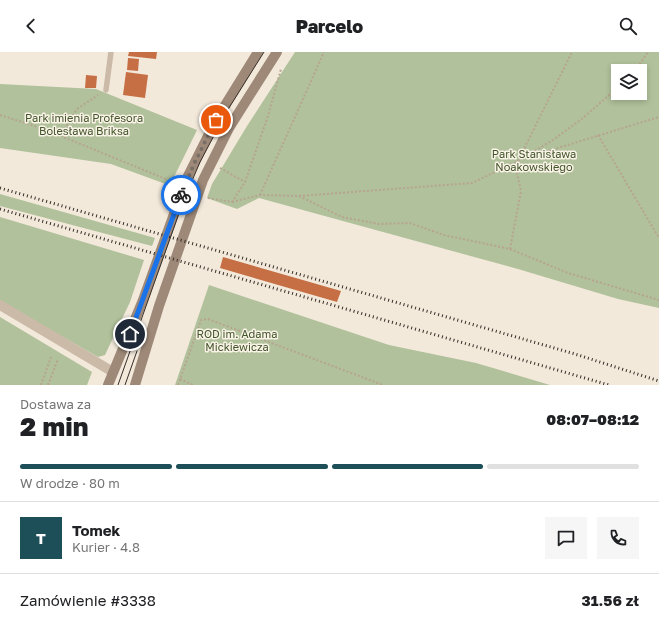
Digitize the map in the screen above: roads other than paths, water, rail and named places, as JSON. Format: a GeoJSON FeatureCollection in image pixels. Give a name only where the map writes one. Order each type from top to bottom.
{"type":"FeatureCollection","features":[{"type":"Feature","properties":{"kind":"street"},"geometry":{"type":"LineString","coordinates":[[108,385],[143,300],[187,178],[216,120],[258,52]]}},
{"type":"Feature","properties":{"kind":"street"},"geometry":{"type":"LineString","coordinates":[[135,385],[159,306],[201,185],[229,128],[277,52]]}},
{"type":"Feature","properties":{"kind":"street"},"geometry":{"type":"LineString","coordinates":[[0,305],[113,372]]}},
{"type":"Feature","properties":{"kind":"lane"},"geometry":{"type":"LineString","coordinates":[[106,90],[111,52]]}},
{"type":"Feature","properties":{"kind":"tram line"},"geometry":{"type":"LineString","coordinates":[[118,385],[183,202],[200,162],[227,111],[264,52]]}},
{"type":"Feature","properties":{"kind":"tram line"},"geometry":{"type":"LineString","coordinates":[[125,385],[137,351]]}},
{"type":"Feature","properties":{"kind":"railway"},"geometry":{"type":"LineString","coordinates":[[0,188],[575,354],[659,381]]}},
{"type":"Feature","properties":{"kind":"railway"},"geometry":{"type":"LineString","coordinates":[[0,209],[609,385]]}},
{"type":"Feature","properties":{"kind":"park label","name":"Park imienia Profesora Bolesława Briksa"},"geometry":{"type":"Point","coordinates":[84,124]}},
{"type":"Feature","properties":{"kind":"park label","name":"Park Stanisława Noakowskiego"},"geometry":{"type":"Point","coordinates":[534,160]}},
{"type":"Feature","properties":{"kind":"park label","name":"ROD im. Adama Mickiewicza"},"geometry":{"type":"Point","coordinates":[237,340]}}]}
